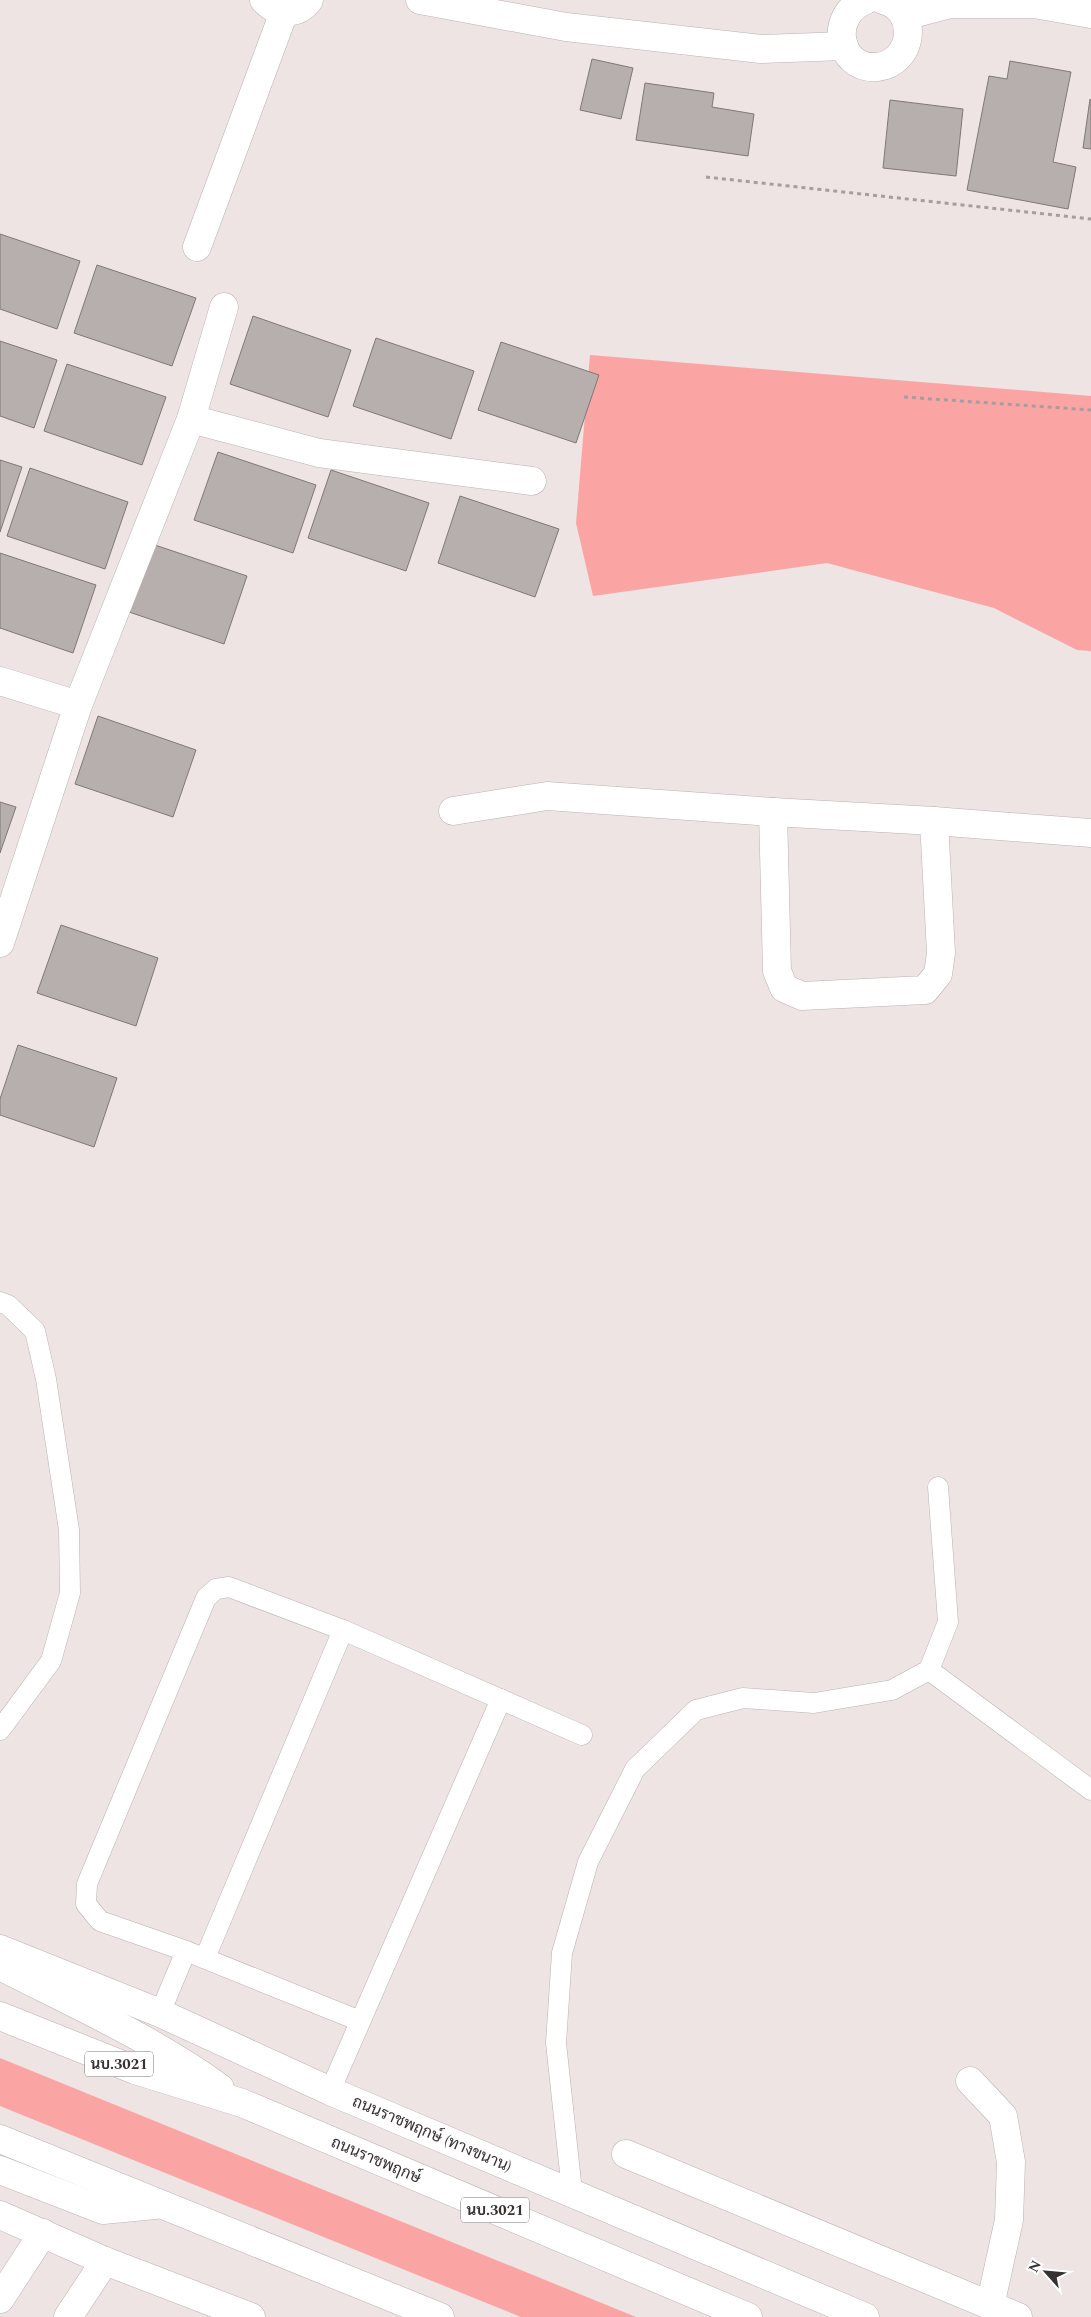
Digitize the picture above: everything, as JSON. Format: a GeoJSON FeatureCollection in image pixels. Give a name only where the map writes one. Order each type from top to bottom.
{"type":"FeatureCollection","features":[{"type":"Feature","properties":{"kind":"street"},"geometry":{"type":"LineString","coordinates":[[197,247],[274,6],[301,8],[309,0]]}},
{"type":"Feature","properties":{"kind":"street"},"geometry":{"type":"LineString","coordinates":[[420,0],[566,27],[761,49],[844,46]]}},
{"type":"Feature","properties":{"kind":"street"},"geometry":{"type":"LineString","coordinates":[[866,0],[850,9],[844,18],[841,28],[844,46],[853,60],[863,65],[876,67],[887,65],[897,58],[904,49],[908,38],[908,26],[905,16],[898,7],[883,0]]}},
{"type":"Feature","properties":{"kind":"street"},"geometry":{"type":"LineString","coordinates":[[905,16],[950,4],[1034,4],[1091,14]]}},
{"type":"Feature","properties":{"kind":"street"},"geometry":{"type":"LineString","coordinates":[[0,943],[78,705],[191,419],[224,307]]}},
{"type":"Feature","properties":{"kind":"street"},"geometry":{"type":"LineString","coordinates":[[191,419],[319,453],[532,481]]}},
{"type":"Feature","properties":{"kind":"street"},"geometry":{"type":"LineString","coordinates":[[0,681],[78,705]]}},
{"type":"Feature","properties":{"kind":"street"},"geometry":{"type":"LineString","coordinates":[[453,811],[547,796],[1091,833]]}},
{"type":"Feature","properties":{"kind":"street"},"geometry":{"type":"LineString","coordinates":[[773,812],[777,971],[784,988],[802,996],[925,990],[938,974],[941,953],[934,821]]}},
{"type":"Feature","properties":{"kind":"street","name":"ถนนราชพฤกษ์ (ทางขนาน)"},"geometry":{"type":"LineString","coordinates":[[0,1949],[160,2013],[330,2091],[865,2317]]}},
{"type":"Feature","properties":{"kind":"street"},"geometry":{"type":"LineString","coordinates":[[0,1966],[132,2034],[203,2075],[242,2103]]}},
{"type":"Feature","properties":{"kind":"street","name":"ถนนราชพฤกษ์"},"geometry":{"type":"LineString","coordinates":[[0,2016],[135,2070],[242,2103],[748,2317]]}},
{"type":"Feature","properties":{"kind":"street"},"geometry":{"type":"LineString","coordinates":[[970,2081],[1003,2116],[1011,2162],[1009,2220],[990,2306]]}},
{"type":"Feature","properties":{"kind":"street"},"geometry":{"type":"LineString","coordinates":[[0,2139],[440,2317]]}},
{"type":"Feature","properties":{"kind":"street"},"geometry":{"type":"LineString","coordinates":[[626,2154],[1018,2317]]}},
{"type":"Feature","properties":{"kind":"street"},"geometry":{"type":"LineString","coordinates":[[0,2170],[103,2210],[159,2204]]}},
{"type":"Feature","properties":{"kind":"street"},"geometry":{"type":"LineString","coordinates":[[0,2215],[105,2261],[251,2317]]}},
{"type":"Feature","properties":{"kind":"street"},"geometry":{"type":"LineString","coordinates":[[0,2299],[43,2233]]}},
{"type":"Feature","properties":{"kind":"street"},"geometry":{"type":"LineString","coordinates":[[68,2317],[105,2261]]}},
{"type":"Feature","properties":{"kind":"lane"},"geometry":{"type":"LineString","coordinates":[[0,1302],[8,1305],[35,1330],[46,1379],[69,1530],[70,1594],[51,1662],[0,1730]]}},
{"type":"Feature","properties":{"kind":"lane"},"geometry":{"type":"LineString","coordinates":[[572,2192],[556,2043],[562,1953],[588,1862],[635,1769],[696,1710],[743,1698],[814,1703],[892,1690],[929,1670],[948,1622],[938,1487]]}},
{"type":"Feature","properties":{"kind":"lane"},"geometry":{"type":"LineString","coordinates":[[360,2021],[205,1958],[100,1920],[86,1904],[86,1884],[206,1598],[216,1588],[230,1587],[342,1630],[582,1735]]}},
{"type":"Feature","properties":{"kind":"lane"},"geometry":{"type":"LineString","coordinates":[[205,1958],[342,1630]]}},
{"type":"Feature","properties":{"kind":"lane"},"geometry":{"type":"LineString","coordinates":[[929,1670],[1091,1790]]}},
{"type":"Feature","properties":{"kind":"lane"},"geometry":{"type":"LineString","coordinates":[[330,2091],[501,1699]]}},
{"type":"Feature","properties":{"kind":"lane"},"geometry":{"type":"LineString","coordinates":[[160,2013],[186,1951]]}},
{"type":"Feature","properties":{"kind":"path"},"geometry":{"type":"LineString","coordinates":[[706,177],[1091,219]]}},
{"type":"Feature","properties":{"kind":"path"},"geometry":{"type":"LineString","coordinates":[[904,397],[1091,410]]}},
{"type":"Feature","properties":{"kind":"shaded area"},"geometry":{"type":"Polygon","coordinates":[[[590,355],[1091,396],[1091,651],[1077,650],[994,608],[827,563],[593,596],[576,523],[590,355]]]}},
{"type":"Feature","properties":{"kind":"shaded area"},"geometry":{"type":"Polygon","coordinates":[[[0,2058],[636,2317],[521,2317],[0,2106],[0,2058]]]}},
{"type":"Feature","properties":{"kind":"building"},"geometry":{"type":"Polygon","coordinates":[[[592,59],[633,68],[621,119],[580,110],[592,59]]]}},
{"type":"Feature","properties":{"kind":"building"},"geometry":{"type":"Polygon","coordinates":[[[1010,61],[1071,72],[1053,162],[1076,167],[1068,209],[967,190],[989,76],[1007,79],[1010,61]]]}},
{"type":"Feature","properties":{"kind":"building"},"geometry":{"type":"Polygon","coordinates":[[[645,83],[714,93],[712,107],[754,114],[748,156],[636,140],[645,83]]]}},
{"type":"Feature","properties":{"kind":"building"},"geometry":{"type":"Polygon","coordinates":[[[890,100],[963,109],[956,176],[883,168],[890,100]]]}},
{"type":"Feature","properties":{"kind":"building"},"geometry":{"type":"Polygon","coordinates":[[[1091,100],[1091,149],[1083,148],[1091,100]]]}},
{"type":"Feature","properties":{"kind":"building"},"geometry":{"type":"Polygon","coordinates":[[[0,234],[80,261],[57,329],[0,309],[0,234]]]}},
{"type":"Feature","properties":{"kind":"building"},"geometry":{"type":"Polygon","coordinates":[[[97,265],[196,298],[172,366],[74,333],[97,265]]]}},
{"type":"Feature","properties":{"kind":"building"},"geometry":{"type":"Polygon","coordinates":[[[253,316],[351,350],[328,417],[230,384],[253,316]]]}},
{"type":"Feature","properties":{"kind":"building"},"geometry":{"type":"Polygon","coordinates":[[[376,338],[474,371],[451,439],[353,406],[376,338]]]}},
{"type":"Feature","properties":{"kind":"building"},"geometry":{"type":"Polygon","coordinates":[[[0,341],[57,360],[34,428],[0,416],[0,341]]]}},
{"type":"Feature","properties":{"kind":"building"},"geometry":{"type":"Polygon","coordinates":[[[501,342],[599,375],[576,443],[478,410],[501,342]]]}},
{"type":"Feature","properties":{"kind":"building"},"geometry":{"type":"Polygon","coordinates":[[[67,364],[166,397],[142,465],[44,431],[67,364]]]}},
{"type":"Feature","properties":{"kind":"building"},"geometry":{"type":"Polygon","coordinates":[[[218,452],[316,485],[293,553],[194,520],[218,452]]]}},
{"type":"Feature","properties":{"kind":"building"},"geometry":{"type":"Polygon","coordinates":[[[0,460],[22,467],[0,532],[0,460]]]}},
{"type":"Feature","properties":{"kind":"building"},"geometry":{"type":"Polygon","coordinates":[[[30,468],[128,502],[105,569],[7,536],[30,468]]]}},
{"type":"Feature","properties":{"kind":"building"},"geometry":{"type":"Polygon","coordinates":[[[331,470],[429,503],[406,571],[308,538],[331,470]]]}},
{"type":"Feature","properties":{"kind":"building"},"geometry":{"type":"Polygon","coordinates":[[[460,496],[559,529],[535,597],[438,563],[460,496]]]}},
{"type":"Feature","properties":{"kind":"building"},"geometry":{"type":"Polygon","coordinates":[[[149,543],[247,576],[224,644],[126,611],[149,543]]]}},
{"type":"Feature","properties":{"kind":"building"},"geometry":{"type":"Polygon","coordinates":[[[0,553],[96,585],[73,653],[0,628],[0,553]]]}},
{"type":"Feature","properties":{"kind":"building"},"geometry":{"type":"Polygon","coordinates":[[[98,716],[196,750],[173,817],[75,784],[98,716]]]}},
{"type":"Feature","properties":{"kind":"building"},"geometry":{"type":"Polygon","coordinates":[[[0,802],[16,807],[0,853],[0,802]]]}},
{"type":"Feature","properties":{"kind":"building"},"geometry":{"type":"Polygon","coordinates":[[[61,925],[158,958],[136,1026],[37,993],[61,925]]]}},
{"type":"Feature","properties":{"kind":"building"},"geometry":{"type":"Polygon","coordinates":[[[18,1045],[117,1078],[94,1147],[0,1115],[0,1099],[18,1045]]]}}]}
